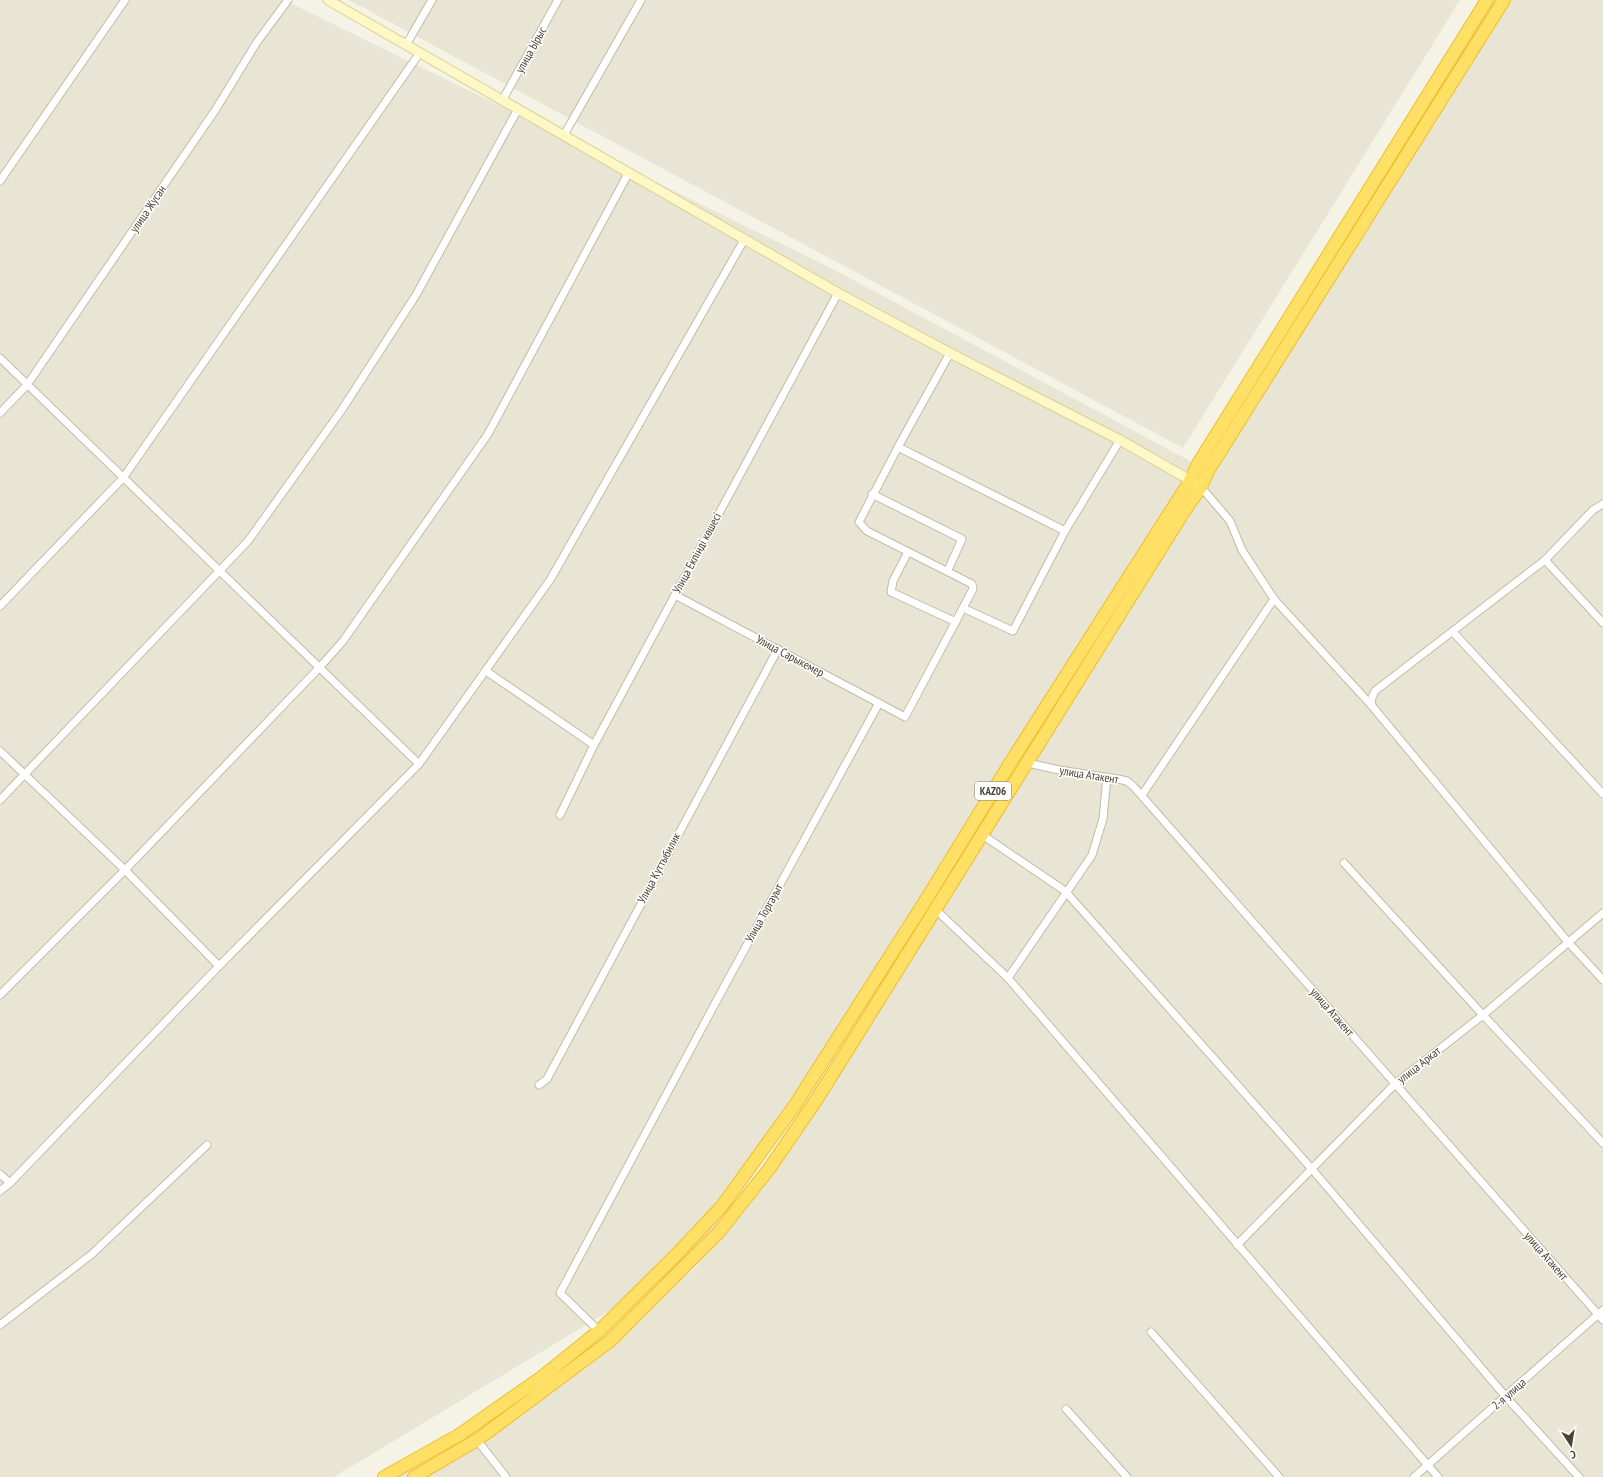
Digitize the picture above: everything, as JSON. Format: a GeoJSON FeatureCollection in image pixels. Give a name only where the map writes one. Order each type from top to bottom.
{"type":"FeatureCollection","features":[{"type":"Feature","properties":{"kind":"highway","name":"KАZ06"},"geometry":{"type":"LineString","coordinates":[[384,1477],[459,1435],[542,1377],[599,1331],[676,1255],[722,1206],[803,1091],[924,903],[1014,757],[1190,481],[1202,458],[1487,0]]}},
{"type":"Feature","properties":{"kind":"highway","name":"KАZ06"},"geometry":{"type":"LineString","coordinates":[[414,1477],[477,1440],[610,1341],[690,1263],[719,1232],[769,1169],[817,1099],[981,834],[1028,762],[1183,513],[1201,487],[1208,471],[1504,0]]}},
{"type":"Feature","properties":{"kind":"highway"},"geometry":{"type":"LineString","coordinates":[[803,1091],[817,1099]]}},
{"type":"Feature","properties":{"kind":"main road"},"geometry":{"type":"LineString","coordinates":[[328,0],[419,54],[503,99],[564,136],[838,293],[950,353],[1120,440],[1201,487]]}},
{"type":"Feature","properties":{"kind":"street"},"geometry":{"type":"LineString","coordinates":[[0,181],[125,0]]}},
{"type":"Feature","properties":{"kind":"street","name":"улица Жусан"},"geometry":{"type":"LineString","coordinates":[[0,413],[28,385],[216,110],[257,42],[288,0]]}},
{"type":"Feature","properties":{"kind":"street"},"geometry":{"type":"LineString","coordinates":[[406,45],[432,0]]}},
{"type":"Feature","properties":{"kind":"street","name":"улица Ырыс"},"geometry":{"type":"LineString","coordinates":[[503,99],[558,0]]}},
{"type":"Feature","properties":{"kind":"street"},"geometry":{"type":"LineString","coordinates":[[564,136],[641,0]]}},
{"type":"Feature","properties":{"kind":"street"},"geometry":{"type":"LineString","coordinates":[[0,606],[123,478],[419,54]]}},
{"type":"Feature","properties":{"kind":"street"},"geometry":{"type":"LineString","coordinates":[[0,800],[220,572],[248,541],[341,412],[416,295],[518,109]]}},
{"type":"Feature","properties":{"kind":"street"},"geometry":{"type":"LineString","coordinates":[[0,995],[125,870],[319,668],[343,641],[488,434],[629,172]]}},
{"type":"Feature","properties":{"kind":"street"},"geometry":{"type":"LineString","coordinates":[[0,1192],[219,966],[419,764],[550,580],[744,240]]}},
{"type":"Feature","properties":{"kind":"street","name":"Улица Екпінді көшесі"},"geometry":{"type":"LineString","coordinates":[[560,815],[594,744],[838,293]]}},
{"type":"Feature","properties":{"kind":"street"},"geometry":{"type":"LineString","coordinates":[[908,552],[893,581],[891,592],[956,622],[973,589],[972,584],[948,570],[867,531],[859,522],[872,494],[950,353]]}},
{"type":"Feature","properties":{"kind":"street"},"geometry":{"type":"LineString","coordinates":[[0,358],[419,764]]}},
{"type":"Feature","properties":{"kind":"street"},"geometry":{"type":"LineString","coordinates":[[963,608],[1013,631],[1065,530],[1120,440]]}},
{"type":"Feature","properties":{"kind":"street"},"geometry":{"type":"LineString","coordinates":[[898,446],[1065,530]]}},
{"type":"Feature","properties":{"kind":"street"},"geometry":{"type":"LineString","coordinates":[[1201,487],[1230,521],[1242,550],[1274,598],[1372,706],[1568,942],[1603,980]]}},
{"type":"Feature","properties":{"kind":"street"},"geometry":{"type":"LineString","coordinates":[[872,494],[962,539],[948,570]]}},
{"type":"Feature","properties":{"kind":"street"},"geometry":{"type":"LineString","coordinates":[[1372,706],[1371,700],[1375,691],[1545,560],[1593,510],[1603,504]]}},
{"type":"Feature","properties":{"kind":"street"},"geometry":{"type":"LineString","coordinates":[[1545,560],[1603,624]]}},
{"type":"Feature","properties":{"kind":"street","name":"Улица Сарыкемер"},"geometry":{"type":"LineString","coordinates":[[675,595],[905,717],[956,622]]}},
{"type":"Feature","properties":{"kind":"street"},"geometry":{"type":"LineString","coordinates":[[1142,795],[1274,598]]}},
{"type":"Feature","properties":{"kind":"street"},"geometry":{"type":"LineString","coordinates":[[1453,632],[1603,794]]}},
{"type":"Feature","properties":{"kind":"street","name":"Улица Куттыбилик"},"geometry":{"type":"LineString","coordinates":[[539,1086],[547,1079],[778,649]]}},
{"type":"Feature","properties":{"kind":"street"},"geometry":{"type":"LineString","coordinates":[[486,670],[594,744]]}},
{"type":"Feature","properties":{"kind":"street","name":"Улица Торгауыт"},"geometry":{"type":"LineString","coordinates":[[599,1331],[560,1293],[652,1124],[718,998],[879,703]]}},
{"type":"Feature","properties":{"kind":"street"},"geometry":{"type":"LineString","coordinates":[[0,751],[125,870],[219,966]]}},
{"type":"Feature","properties":{"kind":"street","name":"улица Атакент"},"geometry":{"type":"LineString","coordinates":[[1028,762],[1051,769],[1108,777],[1127,782],[1142,795],[1395,1084],[1602,1315]]}},
{"type":"Feature","properties":{"kind":"street"},"geometry":{"type":"LineString","coordinates":[[1008,978],[1065,891],[1092,855],[1103,819],[1108,777]]}},
{"type":"Feature","properties":{"kind":"street"},"geometry":{"type":"LineString","coordinates":[[981,834],[1065,891],[1311,1168],[1506,1397],[1579,1477]]}},
{"type":"Feature","properties":{"kind":"street"},"geometry":{"type":"LineString","coordinates":[[1344,863],[1603,1143]]}},
{"type":"Feature","properties":{"kind":"street"},"geometry":{"type":"LineString","coordinates":[[935,909],[1008,978],[1438,1477]]}},
{"type":"Feature","properties":{"kind":"street","name":"улица Аркат"},"geometry":{"type":"LineString","coordinates":[[1237,1245],[1395,1084],[1483,1015],[1603,913]]}},
{"type":"Feature","properties":{"kind":"street"},"geometry":{"type":"LineString","coordinates":[[0,1324],[92,1254],[207,1145]]}},
{"type":"Feature","properties":{"kind":"street"},"geometry":{"type":"LineString","coordinates":[[0,1174],[10,1183]]}},
{"type":"Feature","properties":{"kind":"street","name":"2-я улица"},"geometry":{"type":"LineString","coordinates":[[1414,1477],[1602,1315]]}},
{"type":"Feature","properties":{"kind":"street"},"geometry":{"type":"LineString","coordinates":[[1151,1332],[1279,1477]]}},
{"type":"Feature","properties":{"kind":"street"},"geometry":{"type":"LineString","coordinates":[[1066,1409],[1127,1477]]}},
{"type":"Feature","properties":{"kind":"street"},"geometry":{"type":"LineString","coordinates":[[477,1440],[506,1477]]}},
{"type":"Feature","properties":{"kind":"shaded area"},"geometry":{"type":"Polygon","coordinates":[[[0,0],[284,0],[827,266],[1203,468],[1494,0],[1603,0],[1603,1477],[392,1477],[454,1452],[696,1268],[904,953],[1064,691],[692,1261],[334,1477],[0,1477],[0,0]]]}},
{"type":"Feature","properties":{"kind":"shaded area"},"geometry":{"type":"Polygon","coordinates":[[[349,0],[1460,0],[1183,448],[349,0]]]}}]}
